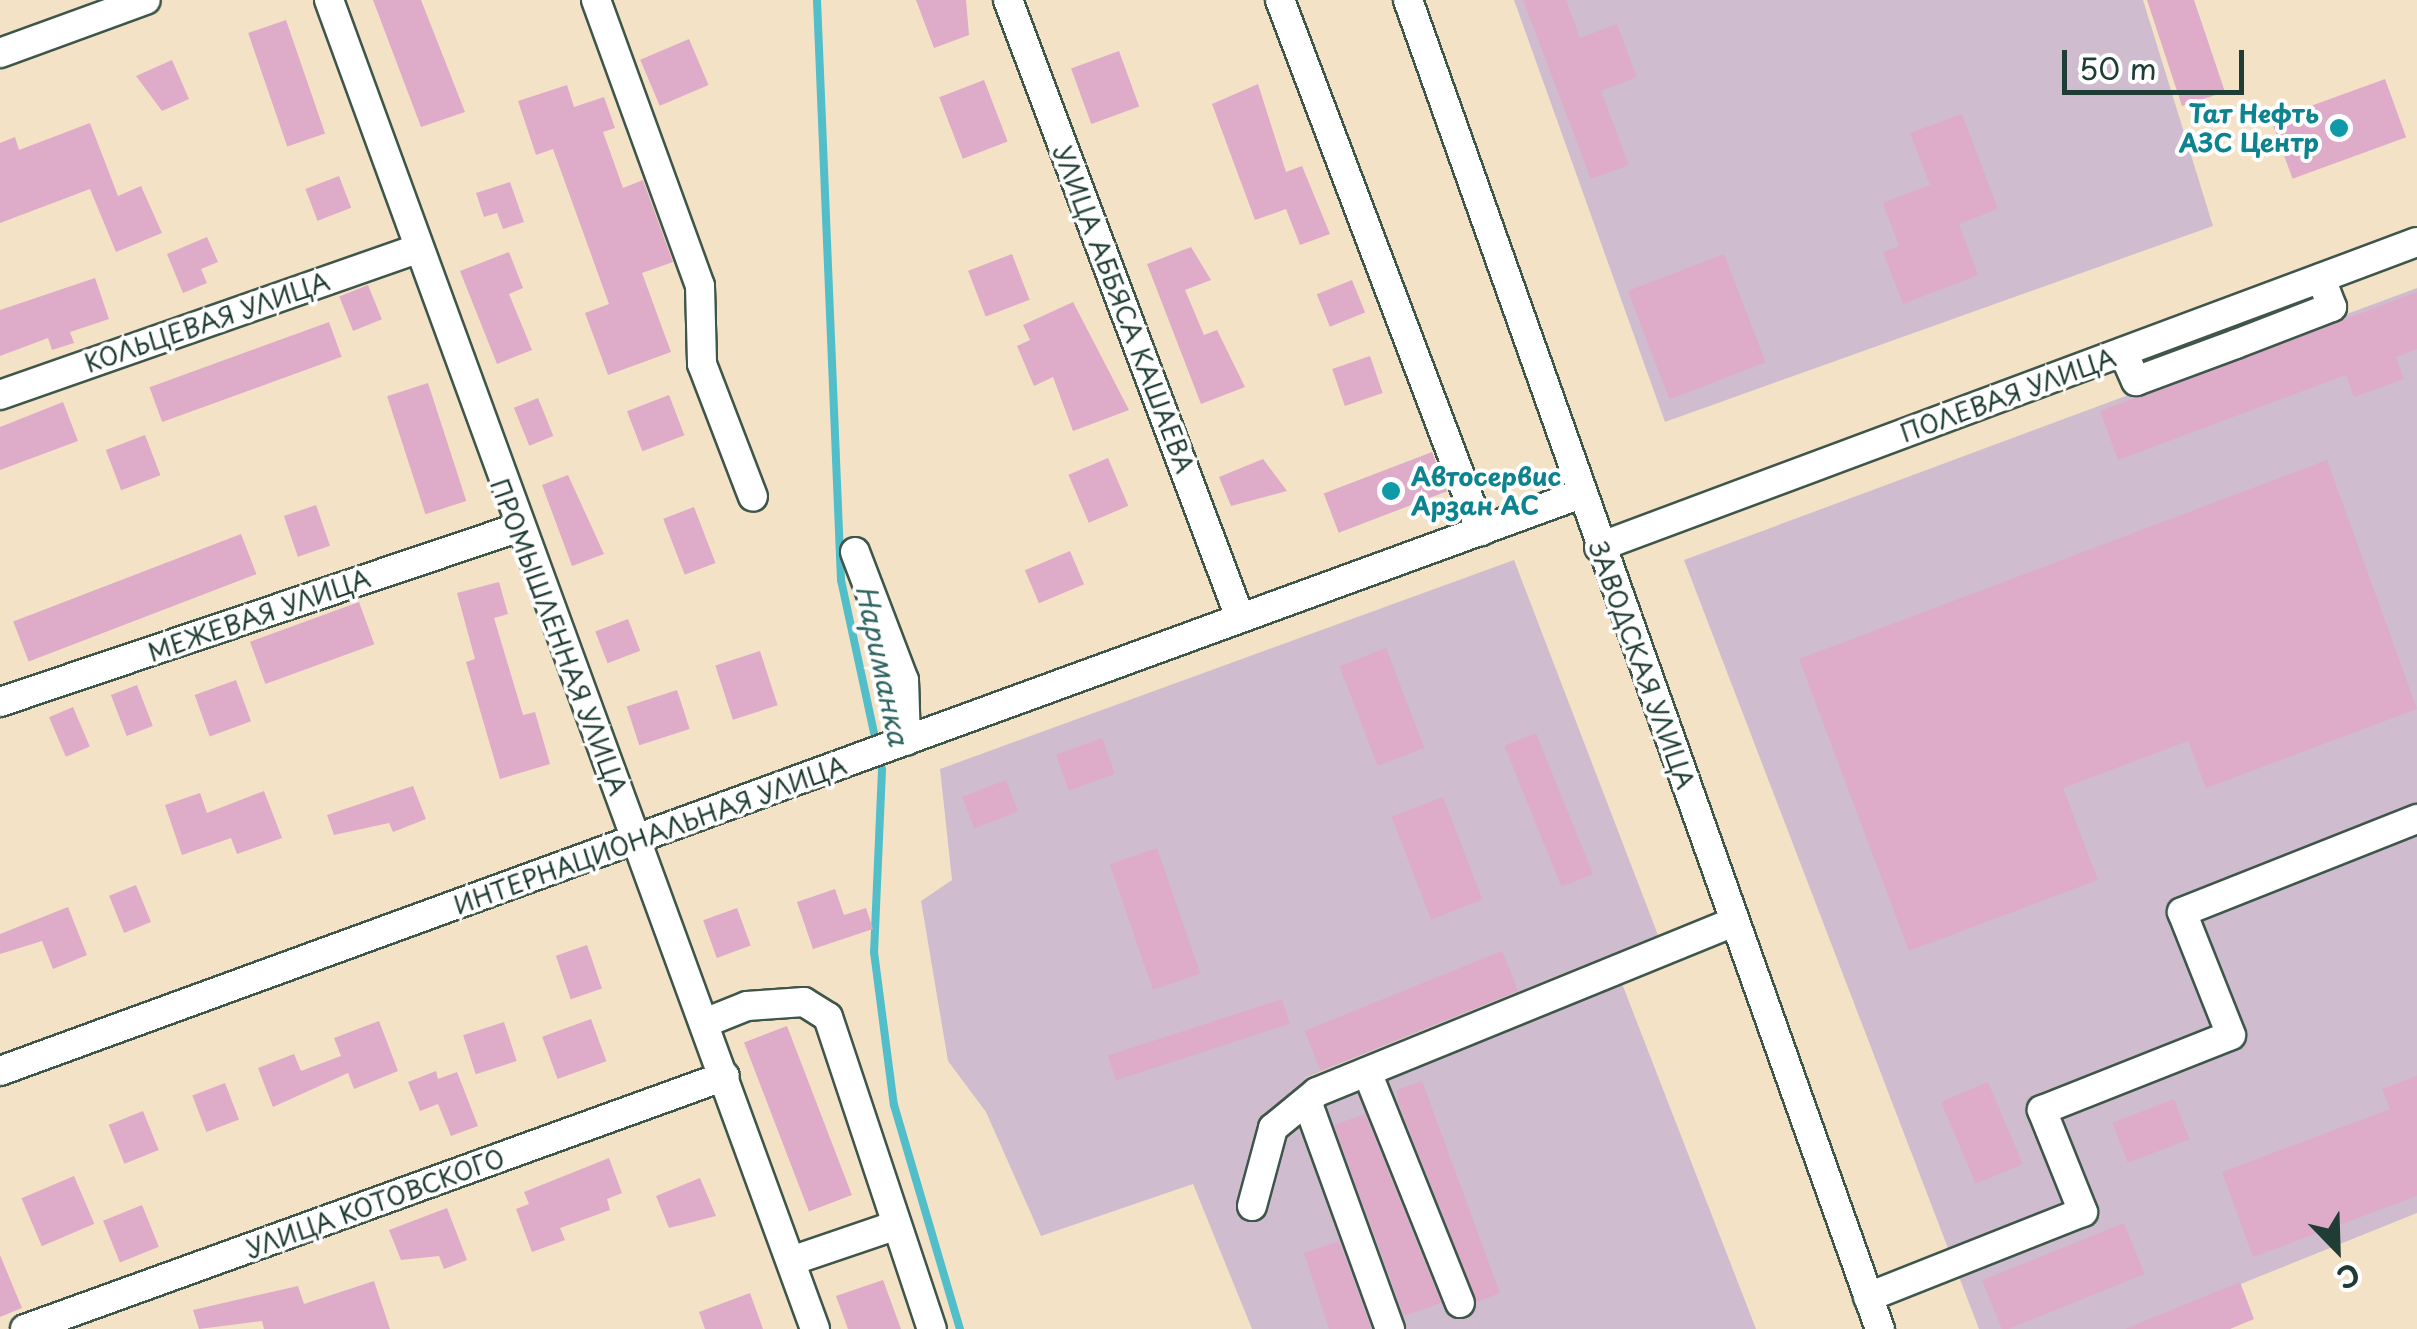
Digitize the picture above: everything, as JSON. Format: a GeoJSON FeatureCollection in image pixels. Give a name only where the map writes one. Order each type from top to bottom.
{"type":"FeatureCollection","features":[{"type":"Feature","properties":{"kind":"street"},"geometry":{"type":"LineString","coordinates":[[0,53],[146,0]]}},
{"type":"Feature","properties":{"kind":"street","name":"ПРОМЫШЛЕННАЯ УЛИЦА"},"geometry":{"type":"LineString","coordinates":[[328,0],[414,250],[706,1022],[814,1329]]}},
{"type":"Feature","properties":{"kind":"street"},"geometry":{"type":"LineString","coordinates":[[596,0],[700,286],[702,364],[753,497]]}},
{"type":"Feature","properties":{"kind":"street","name":"УЛИЦА АББЯСА КАШАЕВА"},"geometry":{"type":"LineString","coordinates":[[1008,0],[1240,618]]}},
{"type":"Feature","properties":{"kind":"street"},"geometry":{"type":"LineString","coordinates":[[1280,0],[1480,530]]}},
{"type":"Feature","properties":{"kind":"street","name":"ЗАВОДСКАЯ УЛИЦА"},"geometry":{"type":"LineString","coordinates":[[1408,0],[1599,547],[1880,1329]]}},
{"type":"Feature","properties":{"kind":"street","name":"ПОЛЕВАЯ УЛИЦА"},"geometry":{"type":"LineString","coordinates":[[1599,547],[2417,242]]}},
{"type":"Feature","properties":{"kind":"street","name":"КОЛЬЦЕВАЯ УЛИЦА"},"geometry":{"type":"LineString","coordinates":[[0,395],[414,250]]}},
{"type":"Feature","properties":{"kind":"street","name":"ИНТЕРНАЦИОНАЛЬНАЯ УЛИЦА"},"geometry":{"type":"LineString","coordinates":[[0,1071],[1581,494]]}},
{"type":"Feature","properties":{"kind":"street","name":"МЕЖЕВАЯ УЛИЦА"},"geometry":{"type":"LineString","coordinates":[[0,702],[517,528]]}},
{"type":"Feature","properties":{"kind":"street"},"geometry":{"type":"LineString","coordinates":[[855,552],[904,680],[906,741]]}},
{"type":"Feature","properties":{"kind":"street"},"geometry":{"type":"LineString","coordinates":[[1868,1297],[2083,1212],[2042,1110],[2231,1036],[2182,912],[2417,819]]}},
{"type":"Feature","properties":{"kind":"street"},"geometry":{"type":"LineString","coordinates":[[1252,1206],[1274,1128],[1307,1101],[1368,1072],[1734,922]]}},
{"type":"Feature","properties":{"kind":"street"},"geometry":{"type":"LineString","coordinates":[[706,1022],[747,1006],[804,1002],[828,1017],[894,1226],[932,1329]]}},
{"type":"Feature","properties":{"kind":"street"},"geometry":{"type":"LineString","coordinates":[[1368,1072],[1460,1303]]}},
{"type":"Feature","properties":{"kind":"street","name":"УЛИЦА КОТОВСКОГО"},"geometry":{"type":"LineString","coordinates":[[25,1329],[725,1076]]}},
{"type":"Feature","properties":{"kind":"street"},"geometry":{"type":"LineString","coordinates":[[1307,1101],[1390,1329]]}},
{"type":"Feature","properties":{"kind":"street"},"geometry":{"type":"LineString","coordinates":[[791,1261],[894,1226]]}},
{"type":"Feature","properties":{"kind":"shaded area"},"geometry":{"type":"Polygon","coordinates":[[[1514,0],[2143,0],[2213,226],[1665,422],[1514,0]]]}},
{"type":"Feature","properties":{"kind":"shaded area"},"geometry":{"type":"Polygon","coordinates":[[[2417,288],[2417,1213],[2129,1329],[1979,1329],[1684,560],[2417,288]]]}},
{"type":"Feature","properties":{"kind":"shaded area"},"geometry":{"type":"Polygon","coordinates":[[[1514,560],[1658,935],[1305,1078],[1312,1101],[1621,981],[1756,1329],[1252,1329],[1193,1184],[1041,1236],[986,1112],[948,1061],[921,901],[952,880],[940,769],[1514,560]]]}},
{"type":"Feature","properties":{"kind":"building"},"geometry":{"type":"Polygon","coordinates":[[[373,0],[421,0],[465,112],[421,127],[373,0]]]}},
{"type":"Feature","properties":{"kind":"building"},"geometry":{"type":"Polygon","coordinates":[[[916,0],[966,0],[969,35],[934,48],[916,0]]]}},
{"type":"Feature","properties":{"kind":"building"},"geometry":{"type":"Polygon","coordinates":[[[1523,0],[1566,0],[1580,38],[1617,24],[1637,77],[1601,91],[1629,165],[1591,179],[1523,0]]]}},
{"type":"Feature","properties":{"kind":"building"},"geometry":{"type":"Polygon","coordinates":[[[2147,0],[2194,0],[2225,92],[2182,106],[2147,0]]]}},
{"type":"Feature","properties":{"kind":"building"},"geometry":{"type":"Polygon","coordinates":[[[286,20],[325,133],[287,146],[248,33],[286,20]]]}},
{"type":"Feature","properties":{"kind":"building"},"geometry":{"type":"Polygon","coordinates":[[[689,39],[709,85],[660,106],[640,60],[689,39]]]}},
{"type":"Feature","properties":{"kind":"building"},"geometry":{"type":"Polygon","coordinates":[[[1119,51],[1139,106],[1091,124],[1071,68],[1119,51]]]}},
{"type":"Feature","properties":{"kind":"building"},"geometry":{"type":"Polygon","coordinates":[[[172,60],[189,99],[162,111],[136,76],[172,60]]]}},
{"type":"Feature","properties":{"kind":"building","name":"Тат Нефть АЗС Центр"},"geometry":{"type":"Polygon","coordinates":[[[2385,79],[2406,137],[2293,179],[2271,120],[2385,79]]]}},
{"type":"Feature","properties":{"kind":"building"},"geometry":{"type":"Polygon","coordinates":[[[984,80],[1008,142],[963,159],[939,97],[984,80]]]}},
{"type":"Feature","properties":{"kind":"building"},"geometry":{"type":"Polygon","coordinates":[[[1258,84],[1286,172],[1302,166],[1330,234],[1300,245],[1286,209],[1255,220],[1212,104],[1258,84]]]}},
{"type":"Feature","properties":{"kind":"building"},"geometry":{"type":"Polygon","coordinates":[[[567,85],[574,107],[604,97],[615,128],[603,132],[623,188],[643,180],[673,262],[642,273],[671,352],[608,375],[585,313],[609,304],[553,149],[536,155],[518,101],[567,85]]]}},
{"type":"Feature","properties":{"kind":"building"},"geometry":{"type":"Polygon","coordinates":[[[1962,114],[1998,209],[1959,224],[1978,275],[1903,304],[1883,252],[1899,246],[1883,203],[1930,185],[1910,133],[1962,114]]]}},
{"type":"Feature","properties":{"kind":"building"},"geometry":{"type":"Polygon","coordinates":[[[90,123],[118,196],[141,186],[162,233],[116,252],[90,189],[0,223],[0,143],[15,137],[19,150],[90,123]]]}},
{"type":"Feature","properties":{"kind":"building"},"geometry":{"type":"Polygon","coordinates":[[[339,176],[351,208],[318,221],[305,189],[339,176]]]}},
{"type":"Feature","properties":{"kind":"building"},"geometry":{"type":"Polygon","coordinates":[[[510,182],[524,222],[503,229],[497,213],[484,217],[476,193],[510,182]]]}},
{"type":"Feature","properties":{"kind":"building"},"geometry":{"type":"Polygon","coordinates":[[[207,237],[218,262],[201,269],[207,283],[183,293],[167,254],[207,237]]]}},
{"type":"Feature","properties":{"kind":"building"},"geometry":{"type":"Polygon","coordinates":[[[1191,247],[1211,280],[1185,290],[1204,335],[1217,330],[1245,387],[1201,404],[1147,264],[1191,247]]]}},
{"type":"Feature","properties":{"kind":"building"},"geometry":{"type":"Polygon","coordinates":[[[509,252],[523,288],[509,294],[532,350],[497,364],[460,271],[509,252]]]}},
{"type":"Feature","properties":{"kind":"building"},"geometry":{"type":"Polygon","coordinates":[[[1012,254],[1030,300],[986,317],[968,271],[1012,254]]]}},
{"type":"Feature","properties":{"kind":"building"},"geometry":{"type":"Polygon","coordinates":[[[1724,254],[1766,362],[1669,399],[1628,291],[1724,254]]]}},
{"type":"Feature","properties":{"kind":"building"},"geometry":{"type":"Polygon","coordinates":[[[95,278],[109,319],[70,332],[74,343],[52,350],[48,338],[0,356],[0,310],[95,278]]]}},
{"type":"Feature","properties":{"kind":"building"},"geometry":{"type":"Polygon","coordinates":[[[1352,280],[1365,312],[1330,327],[1317,294],[1352,280]]]}},
{"type":"Feature","properties":{"kind":"building"},"geometry":{"type":"Polygon","coordinates":[[[368,285],[382,319],[353,331],[339,297],[368,285]]]}},
{"type":"Feature","properties":{"kind":"building"},"geometry":{"type":"Polygon","coordinates":[[[2417,292],[2417,349],[2396,357],[2404,379],[2354,397],[2346,375],[2118,460],[2100,411],[2417,292]]]}},
{"type":"Feature","properties":{"kind":"building"},"geometry":{"type":"Polygon","coordinates":[[[1073,302],[1129,410],[1073,431],[1053,377],[1034,386],[1017,346],[1030,340],[1023,325],[1073,302]]]}},
{"type":"Feature","properties":{"kind":"building"},"geometry":{"type":"Polygon","coordinates":[[[329,322],[342,357],[162,422],[150,387],[329,322]]]}},
{"type":"Feature","properties":{"kind":"building"},"geometry":{"type":"Polygon","coordinates":[[[1370,356],[1383,393],[1345,406],[1332,369],[1370,356]]]}},
{"type":"Feature","properties":{"kind":"building"},"geometry":{"type":"Polygon","coordinates":[[[428,383],[466,501],[425,514],[387,396],[428,383]]]}},
{"type":"Feature","properties":{"kind":"building"},"geometry":{"type":"Polygon","coordinates":[[[669,395],[684,435],[642,451],[627,411],[669,395]]]}},
{"type":"Feature","properties":{"kind":"building"},"geometry":{"type":"Polygon","coordinates":[[[538,398],[553,436],[529,446],[514,408],[538,398]]]}},
{"type":"Feature","properties":{"kind":"building"},"geometry":{"type":"Polygon","coordinates":[[[63,402],[78,441],[0,470],[0,427],[63,402]]]}},
{"type":"Feature","properties":{"kind":"building"},"geometry":{"type":"Polygon","coordinates":[[[145,435],[160,475],[121,490],[106,450],[145,435]]]}},
{"type":"Feature","properties":{"kind":"building","name":"Автосервис Арзан АС"},"geometry":{"type":"Polygon","coordinates":[[[1432,452],[1447,491],[1339,533],[1324,494],[1432,452]]]}},
{"type":"Feature","properties":{"kind":"building"},"geometry":{"type":"Polygon","coordinates":[[[1108,458],[1128,506],[1089,523],[1068,475],[1108,458]]]}},
{"type":"Feature","properties":{"kind":"building"},"geometry":{"type":"Polygon","coordinates":[[[1263,459],[1287,491],[1231,506],[1219,477],[1263,459]]]}},
{"type":"Feature","properties":{"kind":"building"},"geometry":{"type":"Polygon","coordinates":[[[2327,460],[2417,709],[2206,788],[2188,741],[2063,788],[2098,880],[1909,951],[1799,659],[2327,460]]]}},
{"type":"Feature","properties":{"kind":"building"},"geometry":{"type":"Polygon","coordinates":[[[568,475],[604,554],[572,566],[542,485],[568,475]]]}},
{"type":"Feature","properties":{"kind":"building"},"geometry":{"type":"Polygon","coordinates":[[[316,505],[330,546],[298,557],[284,516],[316,505]]]}},
{"type":"Feature","properties":{"kind":"building"},"geometry":{"type":"Polygon","coordinates":[[[694,507],[716,563],[685,575],[663,519],[694,507]]]}},
{"type":"Feature","properties":{"kind":"building"},"geometry":{"type":"Polygon","coordinates":[[[241,534],[256,574],[29,662],[13,621],[241,534]]]}},
{"type":"Feature","properties":{"kind":"building"},"geometry":{"type":"Polygon","coordinates":[[[1070,551],[1084,584],[1039,603],[1025,570],[1070,551]]]}},
{"type":"Feature","properties":{"kind":"building"},"geometry":{"type":"Polygon","coordinates":[[[499,582],[508,614],[494,618],[523,715],[535,712],[550,764],[500,779],[466,662],[475,659],[457,593],[499,582]]]}},
{"type":"Feature","properties":{"kind":"building"},"geometry":{"type":"Polygon","coordinates":[[[359,602],[374,644],[265,684],[250,642],[359,602]]]}},
{"type":"Feature","properties":{"kind":"building"},"geometry":{"type":"Polygon","coordinates":[[[628,619],[640,651],[608,663],[595,632],[628,619]]]}},
{"type":"Feature","properties":{"kind":"building"},"geometry":{"type":"Polygon","coordinates":[[[1386,648],[1424,748],[1378,766],[1339,666],[1386,648]]]}},
{"type":"Feature","properties":{"kind":"building"},"geometry":{"type":"Polygon","coordinates":[[[760,651],[778,705],[733,720],[715,666],[760,651]]]}},
{"type":"Feature","properties":{"kind":"building"},"geometry":{"type":"Polygon","coordinates":[[[236,680],[251,721],[210,736],[195,695],[236,680]]]}},
{"type":"Feature","properties":{"kind":"building"},"geometry":{"type":"Polygon","coordinates":[[[137,685],[153,726],[127,736],[111,695],[137,685]]]}},
{"type":"Feature","properties":{"kind":"building"},"geometry":{"type":"Polygon","coordinates":[[[677,690],[690,729],[639,745],[627,706],[677,690]]]}},
{"type":"Feature","properties":{"kind":"building"},"geometry":{"type":"Polygon","coordinates":[[[73,707],[90,747],[66,757],[49,717],[73,707]]]}},
{"type":"Feature","properties":{"kind":"building"},"geometry":{"type":"Polygon","coordinates":[[[1536,733],[1593,874],[1561,887],[1504,746],[1536,733]]]}},
{"type":"Feature","properties":{"kind":"building"},"geometry":{"type":"Polygon","coordinates":[[[1102,738],[1115,774],[1069,790],[1056,755],[1102,738]]]}},
{"type":"Feature","properties":{"kind":"building"},"geometry":{"type":"Polygon","coordinates":[[[1006,780],[1018,812],[974,829],[962,797],[1006,780]]]}},
{"type":"Feature","properties":{"kind":"building"},"geometry":{"type":"Polygon","coordinates":[[[413,786],[426,819],[393,832],[389,823],[334,835],[327,815],[413,786]]]}},
{"type":"Feature","properties":{"kind":"building"},"geometry":{"type":"Polygon","coordinates":[[[264,791],[282,838],[237,854],[231,838],[182,855],[165,805],[200,793],[207,813],[264,791]]]}},
{"type":"Feature","properties":{"kind":"building"},"geometry":{"type":"Polygon","coordinates":[[[1443,797],[1482,900],[1431,919],[1392,817],[1443,797]]]}},
{"type":"Feature","properties":{"kind":"building"},"geometry":{"type":"Polygon","coordinates":[[[1157,848],[1200,974],[1153,990],[1110,864],[1157,848]]]}},
{"type":"Feature","properties":{"kind":"building"},"geometry":{"type":"Polygon","coordinates":[[[136,885],[151,922],[124,933],[109,896],[136,885]]]}},
{"type":"Feature","properties":{"kind":"building"},"geometry":{"type":"Polygon","coordinates":[[[835,889],[844,915],[866,908],[873,929],[813,949],[797,902],[835,889]]]}},
{"type":"Feature","properties":{"kind":"building"},"geometry":{"type":"Polygon","coordinates":[[[68,907],[87,955],[53,969],[42,941],[0,954],[0,934],[68,907]]]}},
{"type":"Feature","properties":{"kind":"building"},"geometry":{"type":"Polygon","coordinates":[[[737,908],[751,946],[717,958],[703,920],[737,908]]]}},
{"type":"Feature","properties":{"kind":"building"},"geometry":{"type":"Polygon","coordinates":[[[587,945],[602,988],[571,999],[556,956],[587,945]]]}},
{"type":"Feature","properties":{"kind":"building"},"geometry":{"type":"Polygon","coordinates":[[[1502,951],[1518,991],[1321,1071],[1305,1031],[1502,951]]]}},
{"type":"Feature","properties":{"kind":"building"},"geometry":{"type":"Polygon","coordinates":[[[1282,999],[1290,1024],[1116,1080],[1108,1056],[1282,999]]]}},
{"type":"Feature","properties":{"kind":"building"},"geometry":{"type":"Polygon","coordinates":[[[591,1019],[606,1061],[558,1079],[542,1037],[591,1019]]]}},
{"type":"Feature","properties":{"kind":"building"},"geometry":{"type":"Polygon","coordinates":[[[379,1021],[398,1071],[354,1089],[348,1073],[273,1107],[258,1068],[294,1054],[301,1071],[341,1056],[334,1038],[379,1021]]]}},
{"type":"Feature","properties":{"kind":"building"},"geometry":{"type":"Polygon","coordinates":[[[504,1022],[517,1061],[476,1074],[463,1035],[504,1022]]]}},
{"type":"Feature","properties":{"kind":"building"},"geometry":{"type":"Polygon","coordinates":[[[787,1026],[852,1195],[809,1211],[744,1042],[787,1026]]]}},
{"type":"Feature","properties":{"kind":"building"},"geometry":{"type":"Polygon","coordinates":[[[436,1071],[438,1079],[457,1072],[478,1126],[451,1136],[438,1104],[420,1111],[408,1082],[436,1071]]]}},
{"type":"Feature","properties":{"kind":"building"},"geometry":{"type":"Polygon","coordinates":[[[2417,1076],[2417,1196],[2253,1257],[2222,1172],[2390,1109],[2382,1089],[2417,1076]]]}},
{"type":"Feature","properties":{"kind":"building"},"geometry":{"type":"Polygon","coordinates":[[[1422,1081],[1500,1293],[1477,1302],[1398,1102],[1397,1090],[1422,1081]]]}},
{"type":"Feature","properties":{"kind":"building"},"geometry":{"type":"Polygon","coordinates":[[[1988,1082],[2023,1164],[1976,1184],[1941,1102],[1988,1082]]]}},
{"type":"Feature","properties":{"kind":"building"},"geometry":{"type":"Polygon","coordinates":[[[225,1083],[239,1119],[206,1132],[192,1096],[225,1083]]]}},
{"type":"Feature","properties":{"kind":"building"},"geometry":{"type":"Polygon","coordinates":[[[2174,1099],[2189,1139],[2128,1163],[2112,1123],[2174,1099]]]}},
{"type":"Feature","properties":{"kind":"building"},"geometry":{"type":"Polygon","coordinates":[[[143,1111],[159,1150],[124,1164],[109,1125],[143,1111]]]}},
{"type":"Feature","properties":{"kind":"building"},"geometry":{"type":"Polygon","coordinates":[[[1365,1114],[1441,1303],[1404,1316],[1334,1125],[1365,1114]]]}},
{"type":"Feature","properties":{"kind":"building"},"geometry":{"type":"Polygon","coordinates":[[[609,1158],[622,1193],[607,1199],[610,1210],[560,1228],[565,1240],[532,1252],[516,1209],[529,1204],[524,1192],[609,1158]]]}},
{"type":"Feature","properties":{"kind":"building"},"geometry":{"type":"Polygon","coordinates":[[[74,1176],[94,1224],[42,1246],[22,1198],[74,1176]]]}},
{"type":"Feature","properties":{"kind":"building"},"geometry":{"type":"Polygon","coordinates":[[[700,1178],[716,1216],[669,1228],[656,1196],[700,1178]]]}},
{"type":"Feature","properties":{"kind":"building"},"geometry":{"type":"Polygon","coordinates":[[[142,1205],[159,1247],[120,1262],[103,1221],[142,1205]]]}},
{"type":"Feature","properties":{"kind":"building"},"geometry":{"type":"Polygon","coordinates":[[[447,1208],[467,1260],[444,1269],[439,1256],[401,1260],[389,1230],[447,1208]]]}},
{"type":"Feature","properties":{"kind":"building"},"geometry":{"type":"Polygon","coordinates":[[[2124,1223],[2145,1274],[2008,1329],[2002,1329],[1982,1280],[2124,1223]]]}},
{"type":"Feature","properties":{"kind":"building"},"geometry":{"type":"Polygon","coordinates":[[[1339,1241],[1371,1328],[1329,1329],[1304,1253],[1339,1241]]]}},
{"type":"Feature","properties":{"kind":"building"},"geometry":{"type":"Polygon","coordinates":[[[0,1255],[22,1308],[0,1317],[0,1255]]]}},
{"type":"Feature","properties":{"kind":"building"},"geometry":{"type":"Polygon","coordinates":[[[883,1280],[901,1329],[848,1329],[836,1296],[883,1280]]]}},
{"type":"Feature","properties":{"kind":"building"},"geometry":{"type":"Polygon","coordinates":[[[374,1281],[390,1329],[264,1329],[262,1321],[199,1329],[193,1310],[298,1286],[304,1304],[374,1281]]]}},
{"type":"Feature","properties":{"kind":"building"},"geometry":{"type":"Polygon","coordinates":[[[2240,1282],[2254,1319],[2230,1329],[2125,1329],[2240,1282]]]}},
{"type":"Feature","properties":{"kind":"building"},"geometry":{"type":"Polygon","coordinates":[[[750,1293],[763,1329],[705,1329],[699,1312],[750,1293]]]}},
{"type":"Feature","properties":{"kind":"waterway","name":"Нариманка"},"geometry":{"type":"LineString","coordinates":[[817,0],[841,580],[882,770],[874,952],[894,1105],[960,1329]]}},
{"type":"Feature","properties":{"kind":"place","name":"Тат Нефть АЗС Центр"},"geometry":{"type":"Point","coordinates":[2339,128]}},
{"type":"Feature","properties":{"kind":"place","name":"Автосервис Арзан АС"},"geometry":{"type":"Point","coordinates":[1391,491]}}]}
